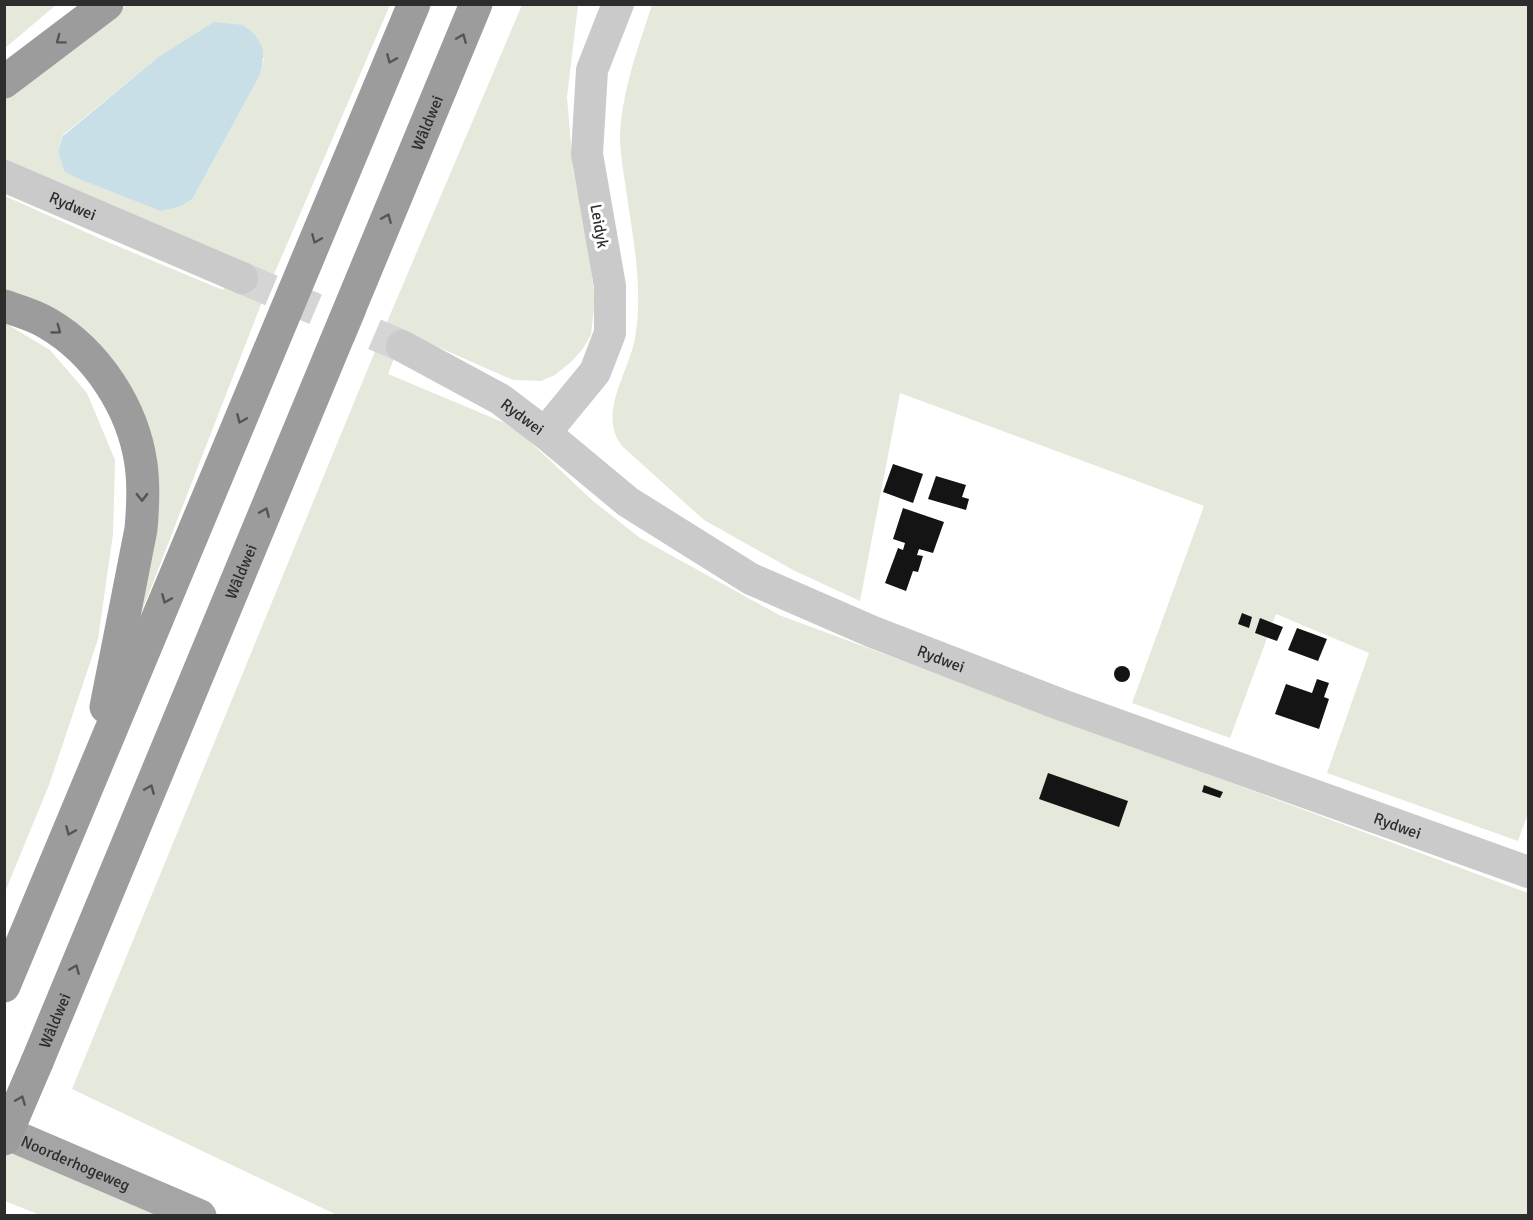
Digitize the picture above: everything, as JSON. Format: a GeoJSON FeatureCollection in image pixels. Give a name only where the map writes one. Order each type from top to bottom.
{"type":"FeatureCollection","features":[{"type":"Feature","properties":{"kind":"highway"},"geometry":{"type":"LineString","coordinates":[[4,82],[107,4]]}},
{"type":"Feature","properties":{"kind":"highway"},"geometry":{"type":"LineString","coordinates":[[4,986],[414,4]]}},
{"type":"Feature","properties":{"kind":"highway","name":"Wâldwei"},"geometry":{"type":"LineString","coordinates":[[4,1140],[477,4]]}},
{"type":"Feature","properties":{"kind":"highway"},"geometry":{"type":"LineString","coordinates":[[4,306],[47,323],[75,343],[101,370],[118,396],[141,463],[143,501],[141,529],[92,777]]}},
{"type":"Feature","properties":{"kind":"main road","name":"Noorderhogeweg"},"geometry":{"type":"LineString","coordinates":[[4,1132],[200,1215]]}},
{"type":"Feature","properties":{"kind":"street","name":"Leidyk"},"geometry":{"type":"LineString","coordinates":[[545,433],[595,372],[610,333],[610,286],[587,154],[592,70],[618,4]]}},
{"type":"Feature","properties":{"kind":"street","name":"Rydwei"},"geometry":{"type":"LineString","coordinates":[[4,176],[242,278]]}},
{"type":"Feature","properties":{"kind":"street","name":"Rydwei"},"geometry":{"type":"LineString","coordinates":[[402,346],[500,399],[628,502],[752,579],[873,632],[1062,705],[1528,872]]}},
{"type":"Feature","properties":{"kind":"shaded area"},"geometry":{"type":"Polygon","coordinates":[[[5,4],[56,4],[56,5],[5,48],[5,4]]]}},
{"type":"Feature","properties":{"kind":"shaded area"},"geometry":{"type":"Polygon","coordinates":[[[127,5],[390,5],[260,307],[135,629],[128,395],[5,291],[5,196],[223,290],[237,261],[5,163],[4,97],[127,5]],[[157,58],[63,135],[58,151],[193,198],[260,75],[264,58],[157,58]]]}},
{"type":"Feature","properties":{"kind":"shaded area"},"geometry":{"type":"Polygon","coordinates":[[[522,5],[578,5],[567,97],[573,169],[595,299],[591,335],[571,362],[555,375],[541,381],[513,380],[404,332],[388,374],[505,423],[525,437],[593,501],[640,538],[779,615],[1528,893],[1528,1215],[337,1215],[72,1089],[387,322],[522,5]]]}},
{"type":"Feature","properties":{"kind":"shaded area"},"geometry":{"type":"Polygon","coordinates":[[[652,5],[1528,5],[1528,813],[1518,841],[1327,773],[1369,653],[1276,614],[1230,738],[1132,703],[1204,506],[900,393],[860,601],[795,571],[704,520],[622,446],[615,434],[614,407],[635,338],[638,280],[621,152],[621,125],[626,90],[652,5]]]}},
{"type":"Feature","properties":{"kind":"shaded area"},"geometry":{"type":"Polygon","coordinates":[[[5,323],[50,350],[87,393],[115,460],[113,534],[98,639],[49,785],[5,892],[5,323]]]}},
{"type":"Feature","properties":{"kind":"shaded area"},"geometry":{"type":"Polygon","coordinates":[[[5,1149],[157,1215],[40,1215],[5,1201],[5,1149]]]}},
{"type":"Feature","properties":{"kind":"water"},"geometry":{"type":"Polygon","coordinates":[[[214,22],[243,25],[262,46],[263,59],[260,75],[193,198],[181,206],[161,211],[65,172],[58,151],[63,136],[157,58],[214,22]]]}},
{"type":"Feature","properties":{"kind":"building"},"geometry":{"type":"Polygon","coordinates":[[[893,464],[923,474],[913,503],[883,492],[893,464]]]}},
{"type":"Feature","properties":{"kind":"building"},"geometry":{"type":"Polygon","coordinates":[[[936,476],[966,485],[962,497],[969,499],[966,510],[928,499],[936,476]]]}},
{"type":"Feature","properties":{"kind":"building"},"geometry":{"type":"Polygon","coordinates":[[[903,508],[944,522],[933,553],[919,549],[917,555],[923,556],[918,572],[913,571],[906,591],[885,583],[898,548],[903,550],[905,543],[893,539],[903,508]]]}},
{"type":"Feature","properties":{"kind":"building"},"geometry":{"type":"Polygon","coordinates":[[[1242,613],[1252,617],[1249,628],[1238,624],[1242,613]]]}},
{"type":"Feature","properties":{"kind":"building"},"geometry":{"type":"Polygon","coordinates":[[[1260,618],[1283,627],[1277,641],[1255,633],[1260,618]]]}},
{"type":"Feature","properties":{"kind":"building"},"geometry":{"type":"Polygon","coordinates":[[[1297,628],[1327,639],[1318,661],[1288,650],[1297,628]]]}},
{"type":"Feature","properties":{"kind":"building"},"geometry":{"type":"Polygon","coordinates":[[[1122,666],[1128,668],[1130,674],[1128,680],[1122,682],[1116,680],[1114,674],[1116,668],[1122,666]]]}},
{"type":"Feature","properties":{"kind":"building"},"geometry":{"type":"Polygon","coordinates":[[[1317,679],[1329,683],[1324,697],[1329,699],[1319,729],[1275,714],[1286,684],[1312,693],[1317,679]]]}},
{"type":"Feature","properties":{"kind":"building"},"geometry":{"type":"Polygon","coordinates":[[[1048,773],[1128,801],[1119,827],[1039,799],[1048,773]]]}},
{"type":"Feature","properties":{"kind":"building"},"geometry":{"type":"Polygon","coordinates":[[[1204,785],[1223,792],[1220,798],[1202,792],[1204,785]]]}},
{"type":"Feature","properties":{"kind":"tunnel"},"geometry":{"type":"LineString","coordinates":[[242,278],[402,346]]}}]}
